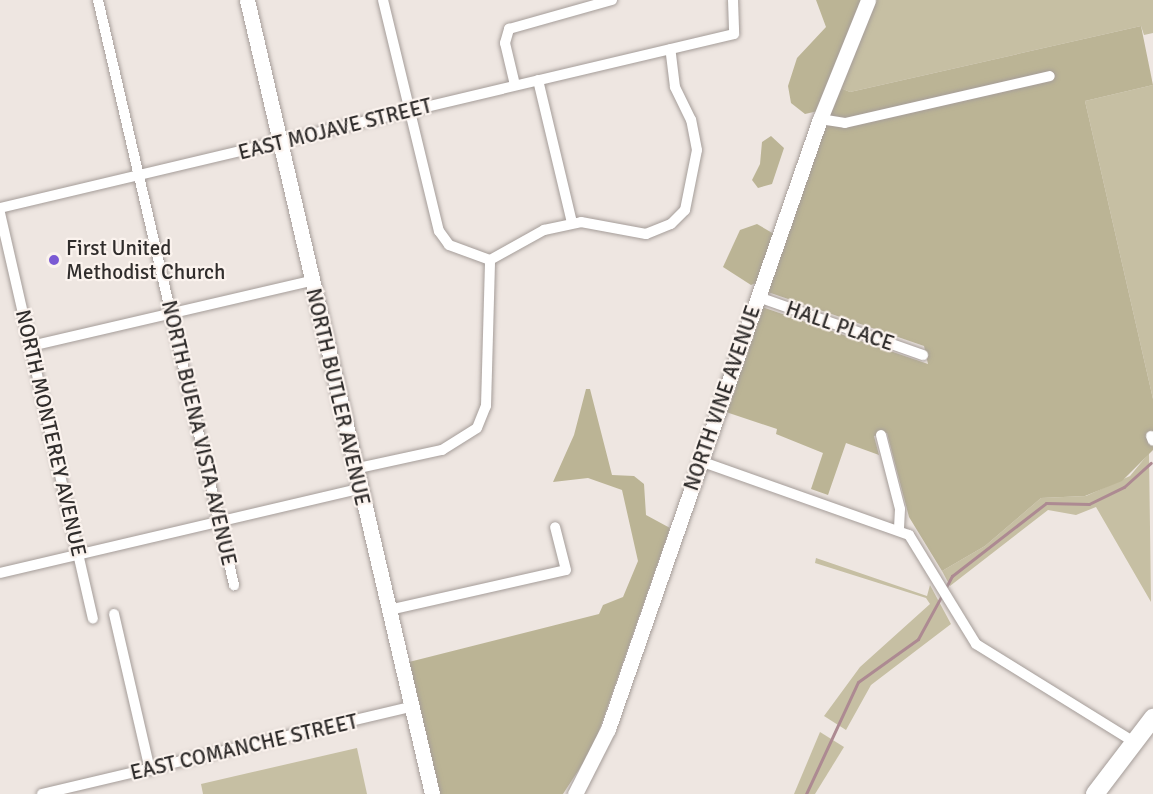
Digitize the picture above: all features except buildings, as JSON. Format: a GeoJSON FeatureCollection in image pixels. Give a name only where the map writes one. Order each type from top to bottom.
{"type":"FeatureCollection","features":[{"type":"Feature","properties":{"kind":"main road","name":"NORTH BUTLER AVENUE"},"geometry":{"type":"LineString","coordinates":[[247,0],[354,469],[432,794]]}},
{"type":"Feature","properties":{"kind":"main road","name":"NORTH VINE AVENUE"},"geometry":{"type":"LineString","coordinates":[[575,794],[601,750],[820,119],[868,0]]}},
{"type":"Feature","properties":{"kind":"main road"},"geometry":{"type":"LineString","coordinates":[[1095,794],[1153,718]]}},
{"type":"Feature","properties":{"kind":"main road"},"geometry":{"type":"LineString","coordinates":[[421,794],[425,768]]}},
{"type":"Feature","properties":{"kind":"street","name":"NORTH BUENA VISTA AVENUE"},"geometry":{"type":"LineString","coordinates":[[98,0],[234,585]]}},
{"type":"Feature","properties":{"kind":"street"},"geometry":{"type":"LineString","coordinates":[[383,0],[439,231],[449,245],[490,260]]}},
{"type":"Feature","properties":{"kind":"street"},"geometry":{"type":"LineString","coordinates":[[515,85],[505,43],[509,29],[612,0]]}},
{"type":"Feature","properties":{"kind":"street","name":"EAST MOJAVE STREET"},"geometry":{"type":"LineString","coordinates":[[0,208],[515,85],[736,35],[733,0]]}},
{"type":"Feature","properties":{"kind":"street"},"geometry":{"type":"LineString","coordinates":[[490,260],[532,234],[572,223],[646,234],[671,224],[685,210],[697,150],[692,120],[675,87],[670,49]]}},
{"type":"Feature","properties":{"kind":"street"},"geometry":{"type":"LineString","coordinates":[[820,119],[845,123],[1050,76]]}},
{"type":"Feature","properties":{"kind":"street"},"geometry":{"type":"LineString","coordinates":[[538,80],[572,223]]}},
{"type":"Feature","properties":{"kind":"street","name":"NORTH MONTEREY AVENUE"},"geometry":{"type":"LineString","coordinates":[[0,213],[93,618]]}},
{"type":"Feature","properties":{"kind":"street"},"geometry":{"type":"LineString","coordinates":[[354,469],[442,450],[477,428],[486,406],[490,260]]}},
{"type":"Feature","properties":{"kind":"street"},"geometry":{"type":"LineString","coordinates":[[30,346],[311,281]]}},
{"type":"Feature","properties":{"kind":"street","name":"HALL PLACE"},"geometry":{"type":"LineString","coordinates":[[758,297],[923,355]]}},
{"type":"Feature","properties":{"kind":"street"},"geometry":{"type":"LineString","coordinates":[[881,435],[900,509],[899,529]]}},
{"type":"Feature","properties":{"kind":"street"},"geometry":{"type":"LineString","coordinates":[[700,461],[899,529],[914,539],[960,624],[976,644],[1134,742]]}},
{"type":"Feature","properties":{"kind":"street"},"geometry":{"type":"LineString","coordinates":[[0,573],[359,489]]}},
{"type":"Feature","properties":{"kind":"street"},"geometry":{"type":"LineString","coordinates":[[389,610],[566,570],[555,528]]}},
{"type":"Feature","properties":{"kind":"street"},"geometry":{"type":"LineString","coordinates":[[114,614],[150,770]]}},
{"type":"Feature","properties":{"kind":"street","name":"EAST COMANCHE STREET"},"geometry":{"type":"LineString","coordinates":[[42,794],[410,707]]}},
{"type":"Feature","properties":{"kind":"shaded area"},"geometry":{"type":"Polygon","coordinates":[[[816,0],[863,0],[818,111],[805,114],[791,103],[788,86],[797,58],[826,27],[816,0]]]}},
{"type":"Feature","properties":{"kind":"shaded area"},"geometry":{"type":"Polygon","coordinates":[[[874,0],[1153,0],[1153,33],[1144,35],[1141,26],[850,92],[838,87],[874,0]]]}},
{"type":"Feature","properties":{"kind":"shaded area"},"geometry":{"type":"Polygon","coordinates":[[[1141,26],[1153,85],[1085,101],[1153,399],[1153,450],[1122,481],[1085,496],[1041,498],[985,546],[942,571],[909,517],[887,433],[874,436],[879,455],[846,443],[828,495],[811,489],[823,453],[776,434],[777,429],[723,411],[762,307],[928,364],[924,346],[765,291],[838,87],[850,92],[1141,26]]]}},
{"type":"Feature","properties":{"kind":"shaded area"},"geometry":{"type":"Polygon","coordinates":[[[1153,85],[1153,399],[1085,101],[1153,85]]]}},
{"type":"Feature","properties":{"kind":"shaded area"},"geometry":{"type":"Polygon","coordinates":[[[771,136],[784,148],[772,184],[758,188],[752,180],[760,164],[762,142],[771,136]]]}},
{"type":"Feature","properties":{"kind":"shaded area"},"geometry":{"type":"Polygon","coordinates":[[[757,224],[774,234],[756,283],[751,285],[723,267],[740,230],[757,224]]]}},
{"type":"Feature","properties":{"kind":"shaded area"},"geometry":{"type":"Polygon","coordinates":[[[586,389],[590,389],[612,475],[634,476],[644,484],[646,515],[670,528],[593,748],[563,794],[440,794],[409,662],[599,614],[603,605],[623,597],[638,561],[622,490],[588,478],[553,482],[574,435],[586,389]]]}},
{"type":"Feature","properties":{"kind":"shaded area"},"geometry":{"type":"Polygon","coordinates":[[[1149,453],[1151,602],[1096,507],[1076,515],[1048,510],[950,586],[942,571],[985,546],[1041,498],[1086,496],[1130,476],[1149,453]]]}},
{"type":"Feature","properties":{"kind":"shaded area"},"geometry":{"type":"Polygon","coordinates":[[[816,558],[927,596],[930,585],[951,624],[871,685],[846,730],[824,716],[860,667],[930,604],[926,598],[815,563],[816,558]]]}},
{"type":"Feature","properties":{"kind":"shaded area"},"geometry":{"type":"Polygon","coordinates":[[[820,732],[844,747],[815,794],[794,794],[820,732]]]}},
{"type":"Feature","properties":{"kind":"shaded area"},"geometry":{"type":"Polygon","coordinates":[[[357,748],[367,794],[203,794],[201,784],[357,748]]]}},
{"type":"Feature","properties":{"kind":"waterway"},"geometry":{"type":"LineString","coordinates":[[945,589],[952,576],[1046,503],[1089,504],[1124,487],[1151,463]]}},
{"type":"Feature","properties":{"kind":"waterway"},"geometry":{"type":"LineString","coordinates":[[806,794],[858,682],[918,639],[942,595]]}},
{"type":"Feature","properties":{"kind":"place","name":"First United Methodist Church"},"geometry":{"type":"Point","coordinates":[54,260]}}]}
